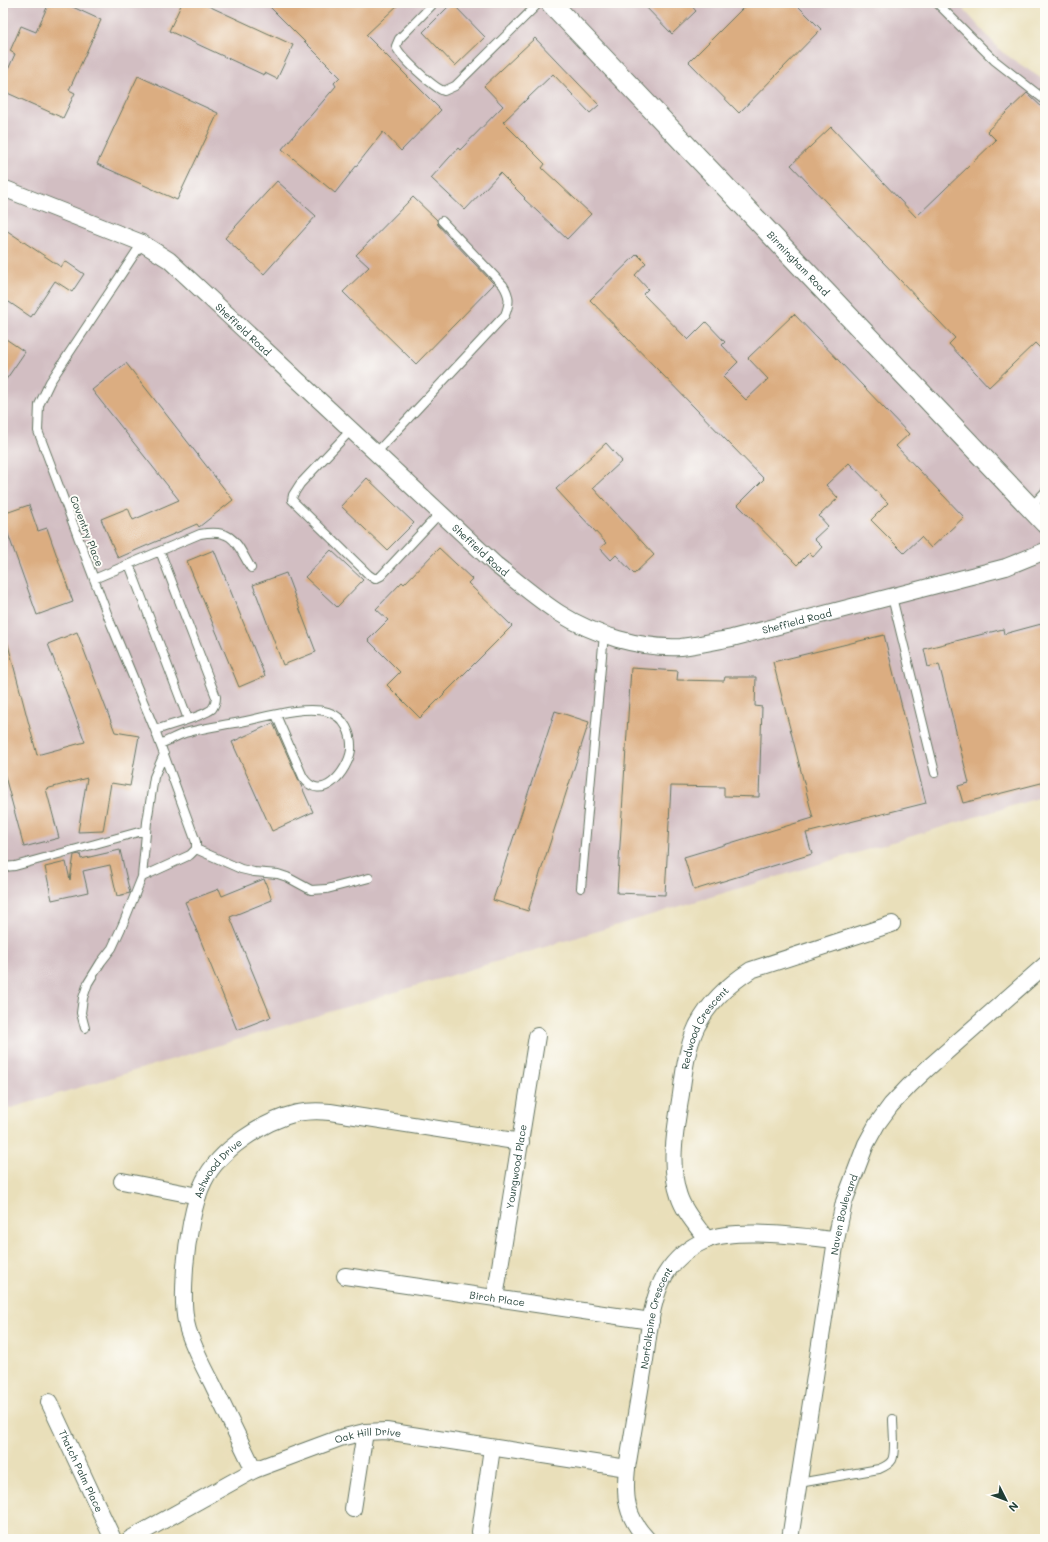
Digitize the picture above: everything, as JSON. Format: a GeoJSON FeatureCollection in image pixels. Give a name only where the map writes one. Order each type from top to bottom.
{"type":"FeatureCollection","features":[{"type":"Feature","properties":{"kind":"street","name":"Birmingham Road"},"geometry":{"type":"LineString","coordinates":[[551,3],[1045,523]]}},
{"type":"Feature","properties":{"kind":"street","name":"Sheffield Road"},"geometry":{"type":"LineString","coordinates":[[3,188],[142,243],[169,260],[496,565],[535,596],[560,613],[604,634],[640,644],[681,647],[732,638],[1006,567],[1045,550]]}},
{"type":"Feature","properties":{"kind":"street","name":"Redwood Crescent"},"geometry":{"type":"LineString","coordinates":[[706,1240],[683,1208],[678,1196],[674,1167],[675,1133],[686,1065],[690,1046],[701,1020],[726,989],[751,970],[892,924]]}},
{"type":"Feature","properties":{"kind":"street","name":"Naven Boulevard"},"geometry":{"type":"LineString","coordinates":[[790,1539],[836,1240],[844,1202],[866,1144],[877,1124],[910,1085],[1045,964]]}},
{"type":"Feature","properties":{"kind":"street","name":"Youngwood Place"},"geometry":{"type":"LineString","coordinates":[[495,1298],[537,1036]]}},
{"type":"Feature","properties":{"kind":"street","name":"Ashwood Drive"},"geometry":{"type":"LineString","coordinates":[[254,1470],[197,1352],[188,1330],[184,1301],[186,1249],[198,1196],[210,1170],[231,1148],[245,1137],[282,1118],[297,1113],[313,1111],[330,1112],[521,1142]]}},
{"type":"Feature","properties":{"kind":"street"},"geometry":{"type":"LineString","coordinates":[[122,1181],[198,1196]]}},
{"type":"Feature","properties":{"kind":"street","name":"Norfolkpine Crescent"},"geometry":{"type":"LineString","coordinates":[[646,1539],[633,1520],[628,1507],[625,1488],[651,1321],[658,1290],[665,1275],[685,1252],[706,1240],[726,1235],[748,1234],[836,1240]]}},
{"type":"Feature","properties":{"kind":"street","name":"Birch Place"},"geometry":{"type":"LineString","coordinates":[[345,1276],[651,1321]]}},
{"type":"Feature","properties":{"kind":"street","name":"Thatch Palm Place"},"geometry":{"type":"LineString","coordinates":[[49,1402],[113,1539]]}},
{"type":"Feature","properties":{"kind":"street","name":"Oak Hill Drive"},"geometry":{"type":"LineString","coordinates":[[130,1539],[254,1470],[340,1438],[365,1432],[386,1431],[627,1468]]}},
{"type":"Feature","properties":{"kind":"street"},"geometry":{"type":"LineString","coordinates":[[354,1509],[365,1432]]}},
{"type":"Feature","properties":{"kind":"street"},"geometry":{"type":"LineString","coordinates":[[480,1532],[492,1448]]}},
{"type":"Feature","properties":{"kind":"lane"},"geometry":{"type":"LineString","coordinates":[[434,3],[399,38],[396,46],[400,54],[434,87],[444,91],[454,86],[539,3]]}},
{"type":"Feature","properties":{"kind":"lane"},"geometry":{"type":"LineString","coordinates":[[937,3],[994,60],[1045,100]]}},
{"type":"Feature","properties":{"kind":"lane"},"geometry":{"type":"LineString","coordinates":[[376,453],[505,315],[510,304],[508,294],[503,285],[442,221]]}},
{"type":"Feature","properties":{"kind":"lane","name":"Coventry Place"},"geometry":{"type":"LineString","coordinates":[[142,243],[50,382],[39,405],[38,431],[94,579],[155,730],[196,845]]}},
{"type":"Feature","properties":{"kind":"lane"},"geometry":{"type":"LineString","coordinates":[[351,430],[300,484],[293,495],[292,500],[369,576],[375,579],[381,576],[440,513]]}},
{"type":"Feature","properties":{"kind":"lane"},"geometry":{"type":"LineString","coordinates":[[1030,507],[1045,492]]}},
{"type":"Feature","properties":{"kind":"lane"},"geometry":{"type":"LineString","coordinates":[[94,579],[200,534],[214,532],[224,533],[237,545],[252,568]]}},
{"type":"Feature","properties":{"kind":"lane"},"geometry":{"type":"LineString","coordinates":[[155,730],[211,710],[215,703],[216,697],[160,551]]}},
{"type":"Feature","properties":{"kind":"lane"},"geometry":{"type":"LineString","coordinates":[[129,564],[188,719]]}},
{"type":"Feature","properties":{"kind":"lane"},"geometry":{"type":"LineString","coordinates":[[892,597],[935,773]]}},
{"type":"Feature","properties":{"kind":"lane"},"geometry":{"type":"LineString","coordinates":[[581,888],[604,634]]}},
{"type":"Feature","properties":{"kind":"lane"},"geometry":{"type":"LineString","coordinates":[[160,744],[184,734],[276,715],[312,709],[328,712],[340,719],[346,726],[350,736],[350,752],[347,763],[341,774],[333,782],[318,788],[308,784],[303,777],[276,715]]}},
{"type":"Feature","properties":{"kind":"lane"},"geometry":{"type":"LineString","coordinates":[[85,1028],[81,1013],[83,998],[88,983],[112,948],[124,924],[142,877],[146,830],[154,777],[164,754]]}},
{"type":"Feature","properties":{"kind":"lane"},"geometry":{"type":"LineString","coordinates":[[3,867],[15,866],[146,830]]}},
{"type":"Feature","properties":{"kind":"lane"},"geometry":{"type":"LineString","coordinates":[[142,877],[186,857],[196,845],[245,870],[278,874],[287,877],[311,890],[327,889],[369,878]]}},
{"type":"Feature","properties":{"kind":"lane"},"geometry":{"type":"LineString","coordinates":[[799,1483],[879,1469],[888,1465],[892,1461],[894,1455],[893,1419]]}},
{"type":"Feature","properties":{"kind":"shaded area"},"geometry":{"type":"Polygon","coordinates":[[[3,3],[958,3],[1002,52],[1045,81],[1045,796],[8,1109],[3,1089],[3,3]]]}},
{"type":"Feature","properties":{"kind":"building"},"geometry":{"type":"Polygon","coordinates":[[[49,3],[64,3],[101,20],[69,90],[75,93],[63,118],[3,91],[3,81],[15,54],[10,51],[21,26],[36,32],[49,3]]]}},
{"type":"Feature","properties":{"kind":"building"},"geometry":{"type":"Polygon","coordinates":[[[182,3],[202,3],[293,45],[277,79],[265,73],[264,75],[169,31],[182,3]]]}},
{"type":"Feature","properties":{"kind":"building"},"geometry":{"type":"Polygon","coordinates":[[[266,3],[400,3],[366,35],[441,110],[401,151],[383,132],[335,193],[282,149],[336,86],[334,83],[340,77],[266,3]]]}},
{"type":"Feature","properties":{"kind":"building"},"geometry":{"type":"Polygon","coordinates":[[[452,3],[485,37],[455,66],[423,32],[452,3]]]}},
{"type":"Feature","properties":{"kind":"building"},"geometry":{"type":"Polygon","coordinates":[[[642,3],[689,3],[696,11],[672,34],[642,3]]]}},
{"type":"Feature","properties":{"kind":"building"},"geometry":{"type":"Polygon","coordinates":[[[748,3],[795,3],[821,29],[739,113],[689,62],[748,3]]]}},
{"type":"Feature","properties":{"kind":"building"},"geometry":{"type":"Polygon","coordinates":[[[535,38],[599,105],[590,113],[553,74],[503,122],[545,164],[542,168],[591,214],[567,239],[524,199],[525,198],[500,173],[465,210],[431,178],[458,148],[460,150],[503,106],[484,86],[535,38]]]}},
{"type":"Feature","properties":{"kind":"building"},"geometry":{"type":"Polygon","coordinates":[[[138,76],[218,113],[177,200],[97,164],[138,76]]]}},
{"type":"Feature","properties":{"kind":"building"},"geometry":{"type":"Polygon","coordinates":[[[1027,93],[1045,110],[1045,353],[1035,343],[989,387],[949,344],[955,338],[791,165],[831,127],[916,217],[996,140],[987,131],[1027,93]]]}},
{"type":"Feature","properties":{"kind":"building"},"geometry":{"type":"Polygon","coordinates":[[[277,181],[316,216],[264,274],[225,238],[277,181]]]}},
{"type":"Feature","properties":{"kind":"building"},"geometry":{"type":"Polygon","coordinates":[[[413,197],[437,220],[438,225],[494,284],[416,364],[343,292],[369,267],[356,255],[413,197]]]}},
{"type":"Feature","properties":{"kind":"building"},"geometry":{"type":"Polygon","coordinates":[[[3,228],[61,267],[65,261],[84,274],[72,292],[55,281],[31,317],[3,298],[3,228]]]}},
{"type":"Feature","properties":{"kind":"building"},"geometry":{"type":"Polygon","coordinates":[[[637,254],[646,263],[635,275],[648,289],[643,294],[688,340],[706,322],[725,342],[722,345],[738,362],[723,377],[746,400],[768,379],[748,358],[794,314],[909,434],[896,446],[964,517],[931,548],[921,537],[904,553],[871,520],[888,503],[849,463],[826,485],[838,498],[819,516],[828,526],[814,539],[822,547],[813,557],[809,553],[797,565],[738,505],[764,479],[590,300],[637,254]]]}},
{"type":"Feature","properties":{"kind":"building"},"geometry":{"type":"Polygon","coordinates":[[[3,337],[25,352],[3,384],[3,337]]]}},
{"type":"Feature","properties":{"kind":"building"},"geometry":{"type":"Polygon","coordinates":[[[126,363],[233,500],[199,527],[197,524],[118,558],[101,519],[128,508],[133,520],[179,500],[92,390],[126,363]]]}},
{"type":"Feature","properties":{"kind":"building"},"geometry":{"type":"Polygon","coordinates":[[[606,443],[622,461],[593,488],[654,555],[634,574],[616,555],[611,560],[600,548],[606,543],[556,489],[606,443]]]}},
{"type":"Feature","properties":{"kind":"building"},"geometry":{"type":"Polygon","coordinates":[[[367,478],[414,523],[387,550],[341,506],[367,478]]]}},
{"type":"Feature","properties":{"kind":"building"},"geometry":{"type":"Polygon","coordinates":[[[29,505],[38,531],[47,528],[73,602],[37,615],[3,520],[3,514],[29,505]]]}},
{"type":"Feature","properties":{"kind":"building"},"geometry":{"type":"Polygon","coordinates":[[[439,548],[472,579],[468,583],[512,626],[420,718],[387,685],[400,672],[368,640],[388,620],[376,609],[402,582],[404,584],[439,548]]]}},
{"type":"Feature","properties":{"kind":"building"},"geometry":{"type":"Polygon","coordinates":[[[214,550],[265,676],[239,687],[187,561],[214,550]]]}},
{"type":"Feature","properties":{"kind":"building"},"geometry":{"type":"Polygon","coordinates":[[[331,550],[363,580],[337,607],[305,577],[331,550]]]}},
{"type":"Feature","properties":{"kind":"building"},"geometry":{"type":"Polygon","coordinates":[[[286,573],[316,652],[283,665],[253,585],[286,573]]]}},
{"type":"Feature","properties":{"kind":"building"},"geometry":{"type":"Polygon","coordinates":[[[1045,623],[1045,782],[963,803],[958,786],[969,783],[939,664],[928,667],[924,649],[1003,629],[1004,634],[1045,623]]]}},
{"type":"Feature","properties":{"kind":"building"},"geometry":{"type":"Polygon","coordinates":[[[77,632],[115,732],[139,736],[130,786],[111,783],[103,831],[78,832],[87,778],[46,789],[59,838],[24,847],[3,769],[3,642],[7,641],[37,755],[85,742],[48,644],[77,632]]]}},
{"type":"Feature","properties":{"kind":"building"},"geometry":{"type":"Polygon","coordinates":[[[884,635],[926,803],[806,833],[812,854],[694,890],[684,857],[813,818],[773,662],[884,635]]]}},
{"type":"Feature","properties":{"kind":"building"},"geometry":{"type":"Polygon","coordinates":[[[631,668],[678,671],[677,680],[724,681],[725,677],[756,677],[755,706],[762,707],[759,797],[724,796],[724,787],[671,786],[665,895],[617,893],[631,668]]]}},
{"type":"Feature","properties":{"kind":"building"},"geometry":{"type":"Polygon","coordinates":[[[555,711],[589,722],[528,911],[493,900],[555,711]]]}},
{"type":"Feature","properties":{"kind":"building"},"geometry":{"type":"Polygon","coordinates":[[[273,723],[313,812],[272,831],[232,742],[273,723]]]}},
{"type":"Feature","properties":{"kind":"building"},"geometry":{"type":"Polygon","coordinates":[[[120,850],[130,893],[117,896],[110,865],[83,871],[88,892],[52,900],[45,867],[66,862],[70,880],[74,855],[80,854],[81,859],[120,850]]]}},
{"type":"Feature","properties":{"kind":"building"},"geometry":{"type":"Polygon","coordinates":[[[264,879],[272,900],[230,917],[271,1017],[237,1030],[185,902],[219,889],[222,896],[264,879]]]}}]}
